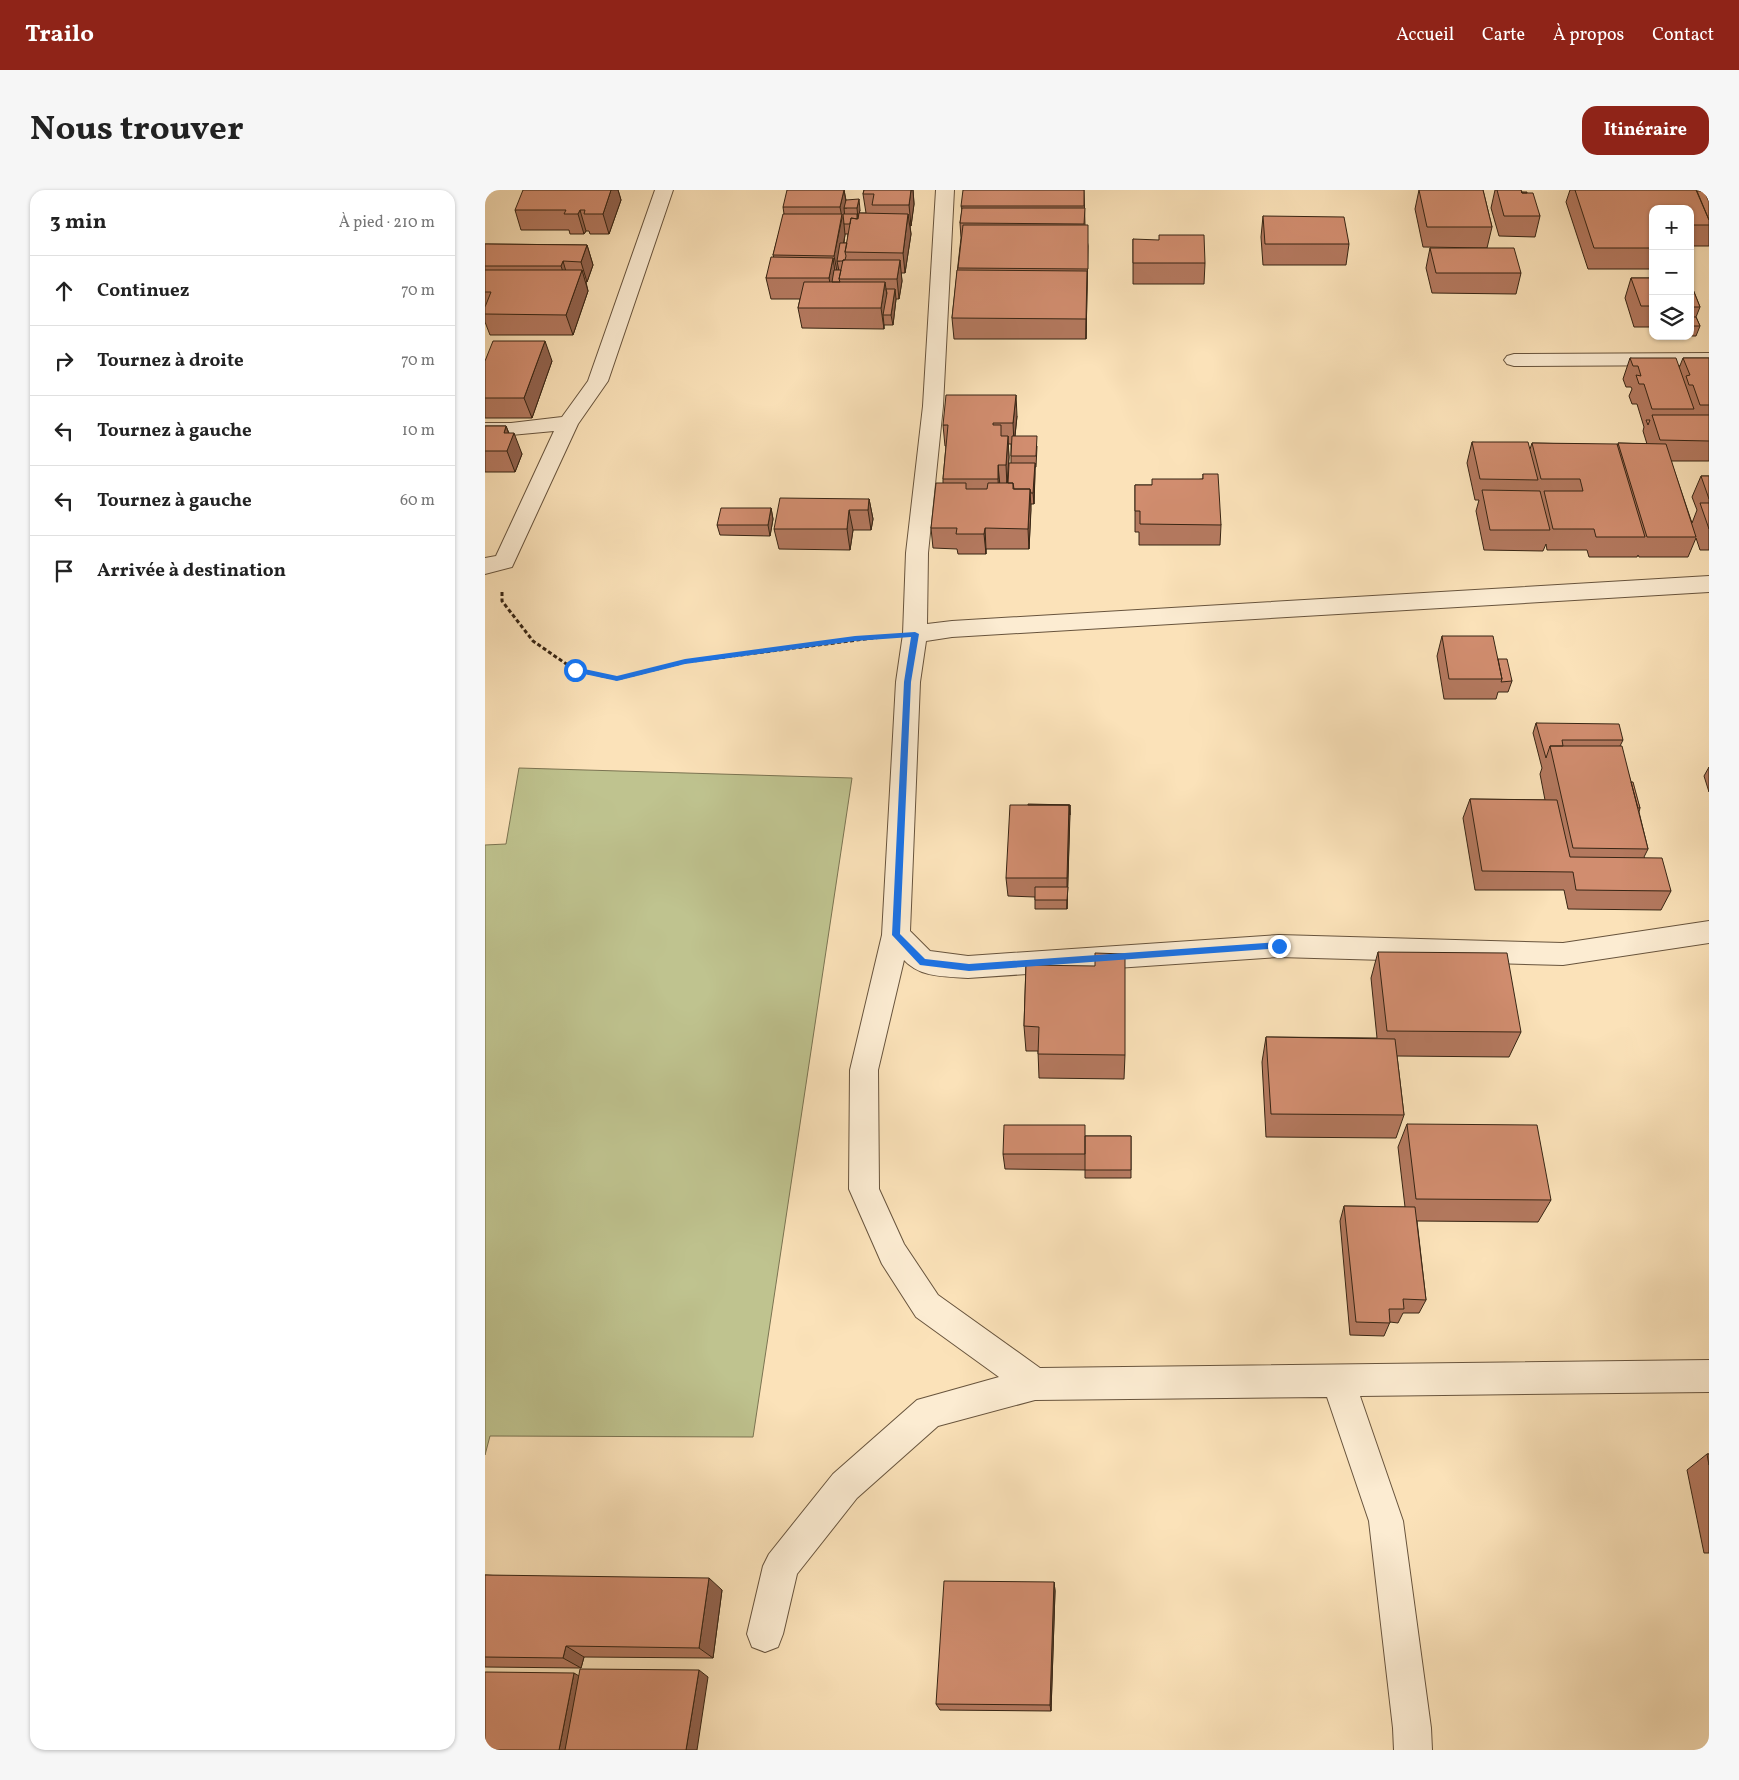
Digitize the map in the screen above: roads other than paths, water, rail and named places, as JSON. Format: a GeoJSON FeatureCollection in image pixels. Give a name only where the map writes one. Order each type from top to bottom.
{"type":"FeatureCollection","features":[{"type":"Feature","properties":{"kind":"street"},"geometry":{"type":"LineString","coordinates":[[495,564],[568,422],[598,381],[664,190]]}},
{"type":"Feature","properties":{"kind":"street"},"geometry":{"type":"LineString","coordinates":[[945,190],[933,406],[917,553],[915,634],[908,682],[896,935],[863,1070],[864,1189],[893,1254],[927,1306],[1035,1384]]}},
{"type":"Feature","properties":{"kind":"street"},"geometry":{"type":"LineString","coordinates":[[1513,360],[1709,359]]}},
{"type":"Feature","properties":{"kind":"street"},"geometry":{"type":"LineString","coordinates":[[485,429],[511,429],[568,422]]}},
{"type":"Feature","properties":{"kind":"street"},"geometry":{"type":"LineString","coordinates":[[915,634],[952,629],[1709,584]]}},
{"type":"Feature","properties":{"kind":"street"},"geometry":{"type":"LineString","coordinates":[[896,935],[923,962],[969,967],[1279,946],[1563,954],[1709,932]]}},
{"type":"Feature","properties":{"kind":"street"},"geometry":{"type":"LineString","coordinates":[[765,1634],[781,1566],[845,1486],[929,1412],[1035,1384],[1709,1376]]}},
{"type":"Feature","properties":{"kind":"street"},"geometry":{"type":"LineString","coordinates":[[1338,1380],[1386,1522],[1412,1728],[1413,1750]]}}]}
